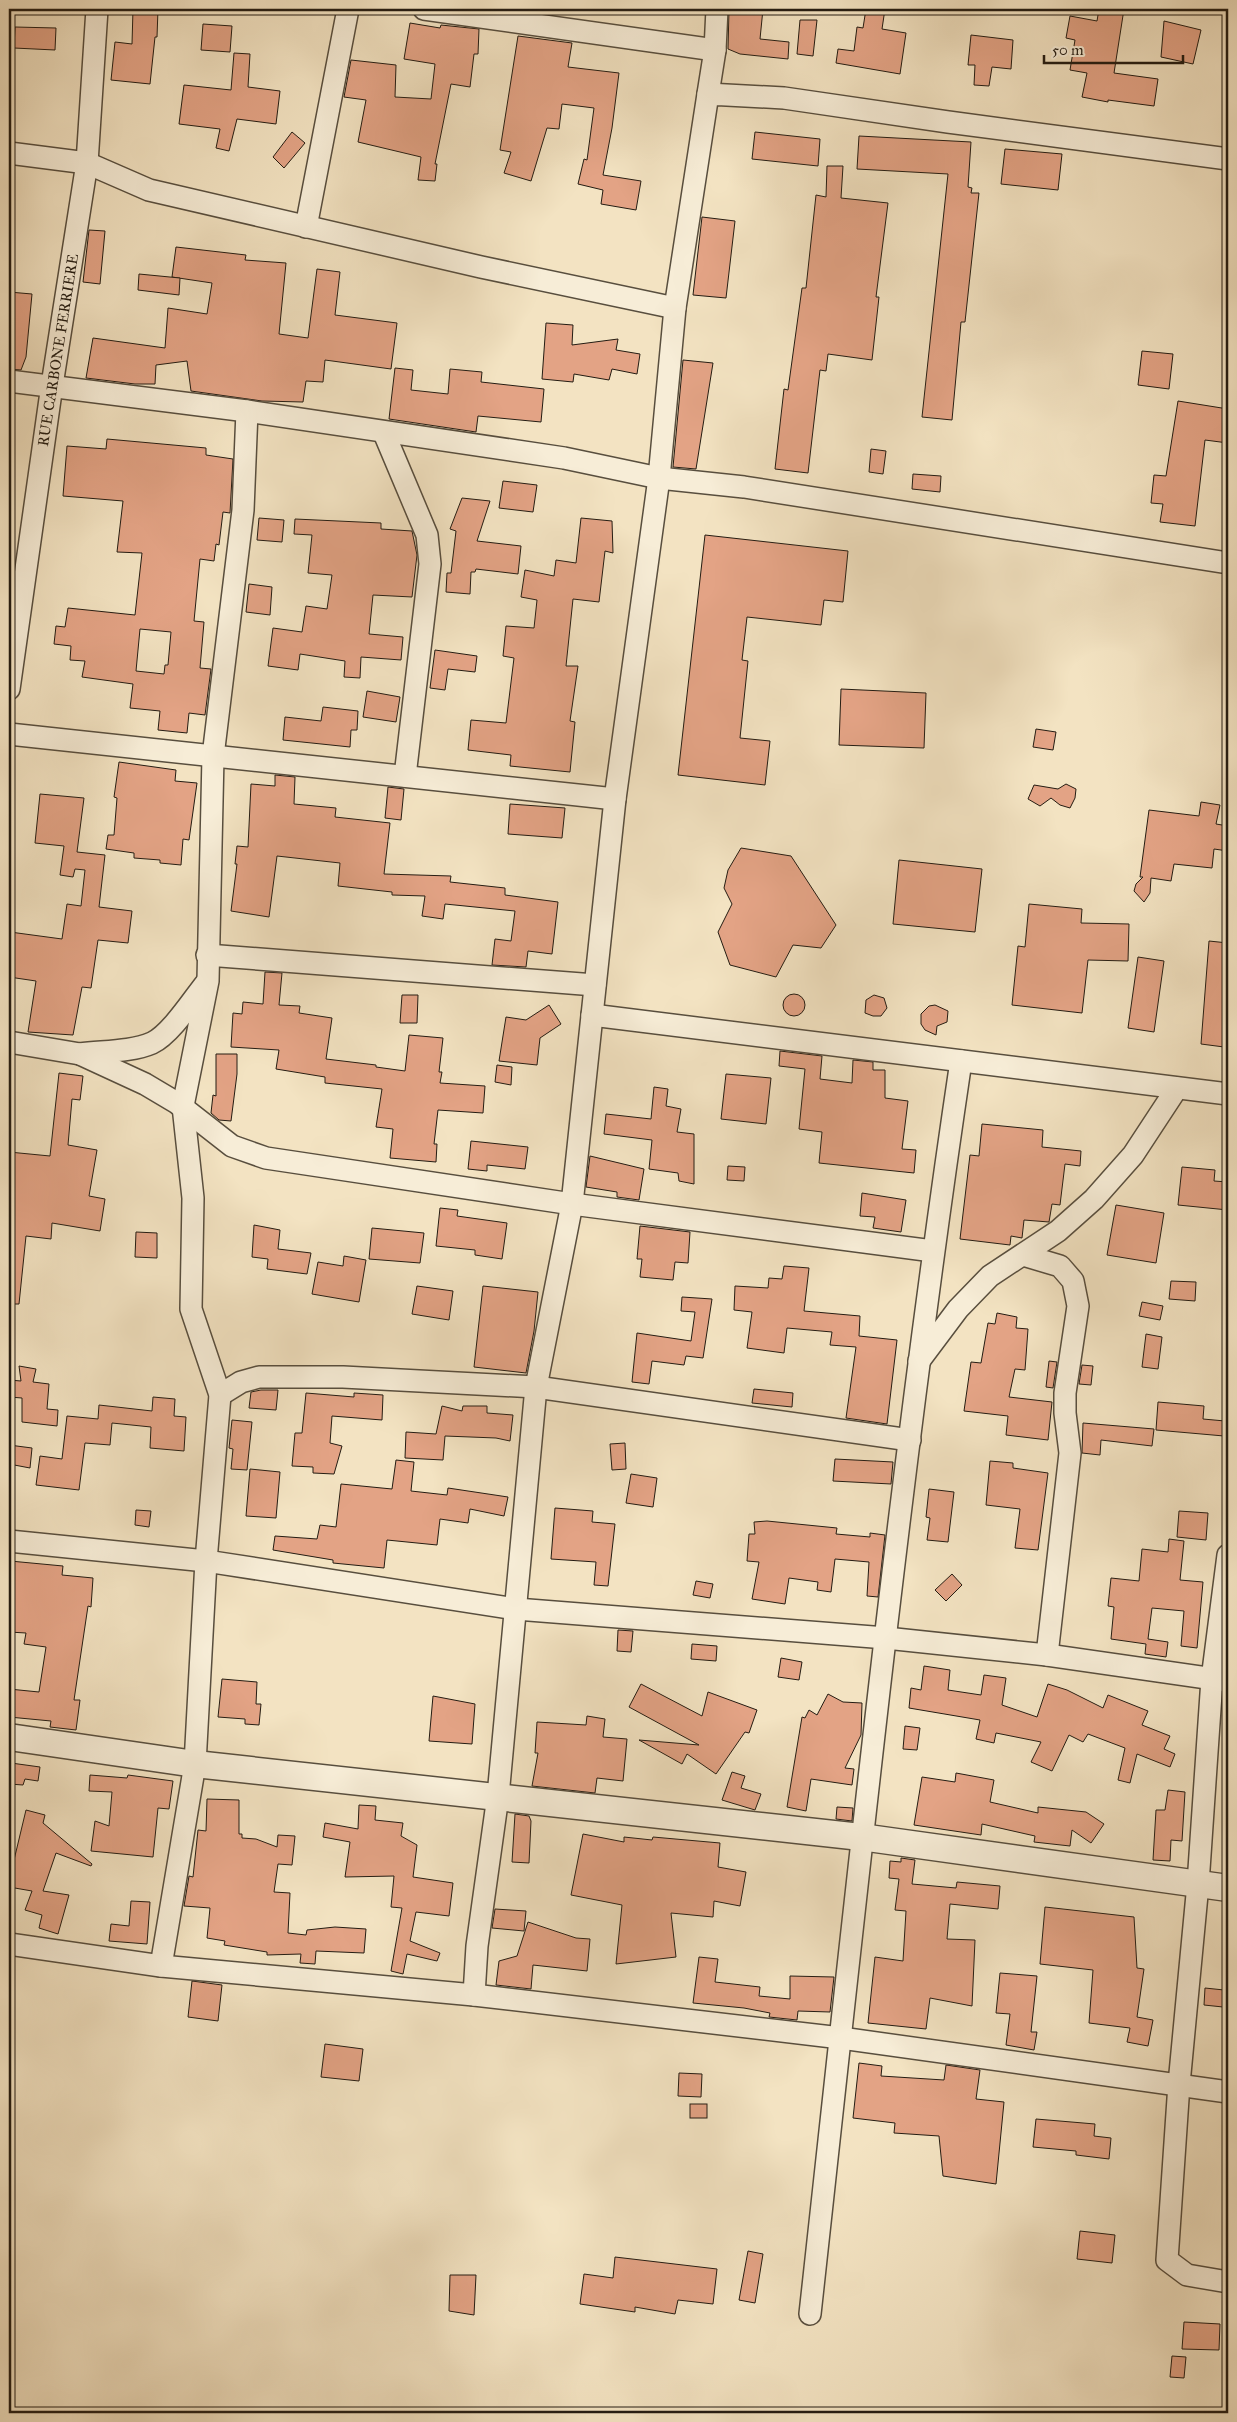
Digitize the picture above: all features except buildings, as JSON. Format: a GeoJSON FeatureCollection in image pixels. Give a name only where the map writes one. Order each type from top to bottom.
{"type":"FeatureCollection","features":[{"type":"Feature","properties":{"kind":"street","name":"RUE CARBONE FERRIERE"},"geometry":{"type":"LineString","coordinates":[[9,689],[52,386],[87,163],[97,9]]}},
{"type":"Feature","properties":{"kind":"street"},"geometry":{"type":"LineString","coordinates":[[306,227],[348,9]]}},
{"type":"Feature","properties":{"kind":"street"},"geometry":{"type":"LineString","coordinates":[[424,9],[532,17],[715,50]]}},
{"type":"Feature","properties":{"kind":"street"},"geometry":{"type":"LineString","coordinates":[[474,1995],[477,1946],[498,1796],[536,1387],[572,1204],[615,799],[659,478],[675,308],[715,50],[717,9]]}},
{"type":"Feature","properties":{"kind":"street"},"geometry":{"type":"LineString","coordinates":[[708,94],[784,98],[1228,159]]}},
{"type":"Feature","properties":{"kind":"street"},"geometry":{"type":"LineString","coordinates":[[9,153],[87,163],[149,190],[306,227],[675,308]]}},
{"type":"Feature","properties":{"kind":"street"},"geometry":{"type":"LineString","coordinates":[[9,381],[246,411],[384,433],[564,458],[659,478],[744,487],[1228,563]]}},
{"type":"Feature","properties":{"kind":"street"},"geometry":{"type":"LineString","coordinates":[[161,1966],[195,1764],[206,1561],[220,1395],[191,1309],[193,1198],[183,1106],[208,981],[207,955],[213,756],[243,510],[246,411]]}},
{"type":"Feature","properties":{"kind":"street"},"geometry":{"type":"LineString","coordinates":[[384,433],[427,535],[430,564],[405,776]]}},
{"type":"Feature","properties":{"kind":"street"},"geometry":{"type":"LineString","coordinates":[[9,734],[615,799]]}},
{"type":"Feature","properties":{"kind":"street"},"geometry":{"type":"LineString","coordinates":[[207,955],[595,984]]}},
{"type":"Feature","properties":{"kind":"street"},"geometry":{"type":"LineString","coordinates":[[80,1054],[139,1047],[154,1042],[168,1031],[208,981]]}},
{"type":"Feature","properties":{"kind":"street"},"geometry":{"type":"LineString","coordinates":[[592,1015],[1228,1094]]}},
{"type":"Feature","properties":{"kind":"street"},"geometry":{"type":"LineString","coordinates":[[9,1042],[80,1054],[145,1084],[183,1106],[232,1146],[266,1158],[572,1204],[932,1252]]}},
{"type":"Feature","properties":{"kind":"street"},"geometry":{"type":"LineString","coordinates":[[810,2314],[861,1837],[932,1252],[960,1061]]}},
{"type":"Feature","properties":{"kind":"street"},"geometry":{"type":"LineString","coordinates":[[919,1361],[958,1309],[990,1276],[1023,1256],[1058,1231],[1094,1199],[1133,1155],[1178,1088]]}},
{"type":"Feature","properties":{"kind":"street"},"geometry":{"type":"LineString","coordinates":[[1023,1256],[1060,1266],[1073,1281],[1078,1306],[1065,1393],[1065,1413],[1070,1452],[1047,1655]]}},
{"type":"Feature","properties":{"kind":"street"},"geometry":{"type":"LineString","coordinates":[[220,1395],[241,1382],[259,1376],[343,1377],[536,1387],[910,1440]]}},
{"type":"Feature","properties":{"kind":"street"},"geometry":{"type":"LineString","coordinates":[[9,1542],[206,1561],[516,1609],[886,1638],[1047,1655],[1220,1680]]}},
{"type":"Feature","properties":{"kind":"street"},"geometry":{"type":"LineString","coordinates":[[1228,1556],[1220,1680],[1179,2084],[1167,2260],[1187,2275],[1228,2282]]}},
{"type":"Feature","properties":{"kind":"street"},"geometry":{"type":"LineString","coordinates":[[9,1737],[195,1764],[861,1837],[1228,1888]]}},
{"type":"Feature","properties":{"kind":"street"},"geometry":{"type":"LineString","coordinates":[[9,1944],[161,1966],[474,1995],[841,2038],[1228,2092]]}}]}
